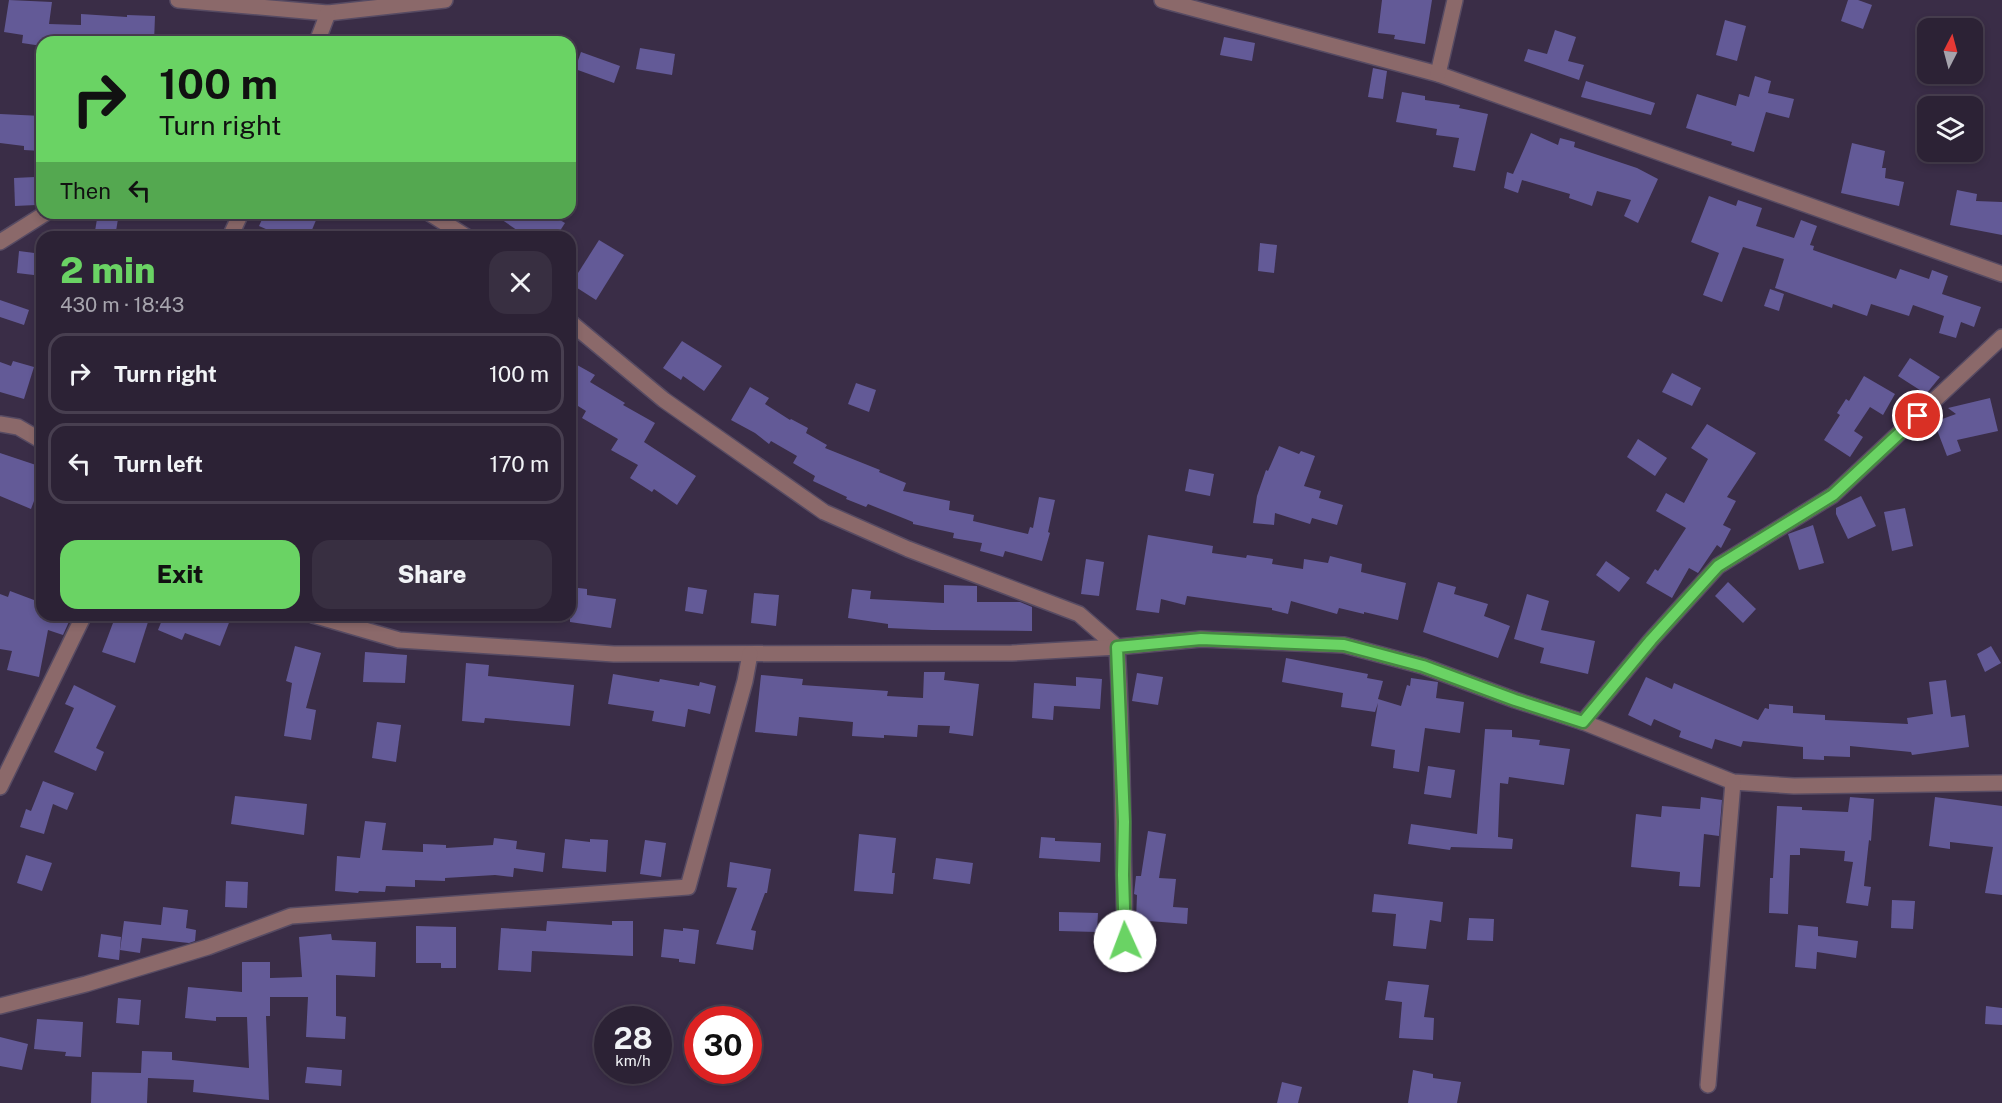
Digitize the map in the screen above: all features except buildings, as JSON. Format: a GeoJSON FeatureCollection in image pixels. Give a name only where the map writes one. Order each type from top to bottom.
{"type":"FeatureCollection","features":[{"type":"Feature","properties":{"kind":"street"},"geometry":{"type":"LineString","coordinates":[[178,0],[328,13],[445,0]]}},
{"type":"Feature","properties":{"kind":"street"},"geometry":{"type":"LineString","coordinates":[[1162,0],[1438,74],[2002,274]]}},
{"type":"Feature","properties":{"kind":"street"},"geometry":{"type":"LineString","coordinates":[[1438,74],[1455,0]]}},
{"type":"Feature","properties":{"kind":"street"},"geometry":{"type":"LineString","coordinates":[[318,36],[328,13]]}},
{"type":"Feature","properties":{"kind":"street"},"geometry":{"type":"LineString","coordinates":[[0,242],[36,219]]}},
{"type":"Feature","properties":{"kind":"street"},"geometry":{"type":"LineString","coordinates":[[438,219],[458,231]]}},
{"type":"Feature","properties":{"kind":"street"},"geometry":{"type":"LineString","coordinates":[[576,327],[664,400],[824,512],[908,549],[1079,614],[1117,647],[1124,811],[1123,875],[1126,963]]}},
{"type":"Feature","properties":{"kind":"street"},"geometry":{"type":"LineString","coordinates":[[1583,722],[1651,640],[1718,566],[1833,495],[2002,337]]}},
{"type":"Feature","properties":{"kind":"street"},"geometry":{"type":"LineString","coordinates":[[0,424],[18,427],[36,438]]}},
{"type":"Feature","properties":{"kind":"street"},"geometry":{"type":"LineString","coordinates":[[0,787],[81,621]]}},
{"type":"Feature","properties":{"kind":"street"},"geometry":{"type":"LineString","coordinates":[[334,621],[399,640],[614,654],[1012,653],[1201,639],[1344,645],[1423,666],[1583,722],[1733,782],[1794,786],[2002,783]]}},
{"type":"Feature","properties":{"kind":"street"},"geometry":{"type":"LineString","coordinates":[[0,1006],[86,984],[208,947],[291,916],[688,887],[745,681],[750,654]]}},
{"type":"Feature","properties":{"kind":"street"},"geometry":{"type":"LineString","coordinates":[[1707,1085],[1733,782]]}},
{"type":"Feature","properties":{"kind":"route"},"geometry":{"type":"LineString","coordinates":[[1125,941],[1124,822],[1117,647],[1201,639],[1344,645],[1423,666],[1583,722],[1651,640],[1718,566],[1833,495],[1918,416]]}}]}
